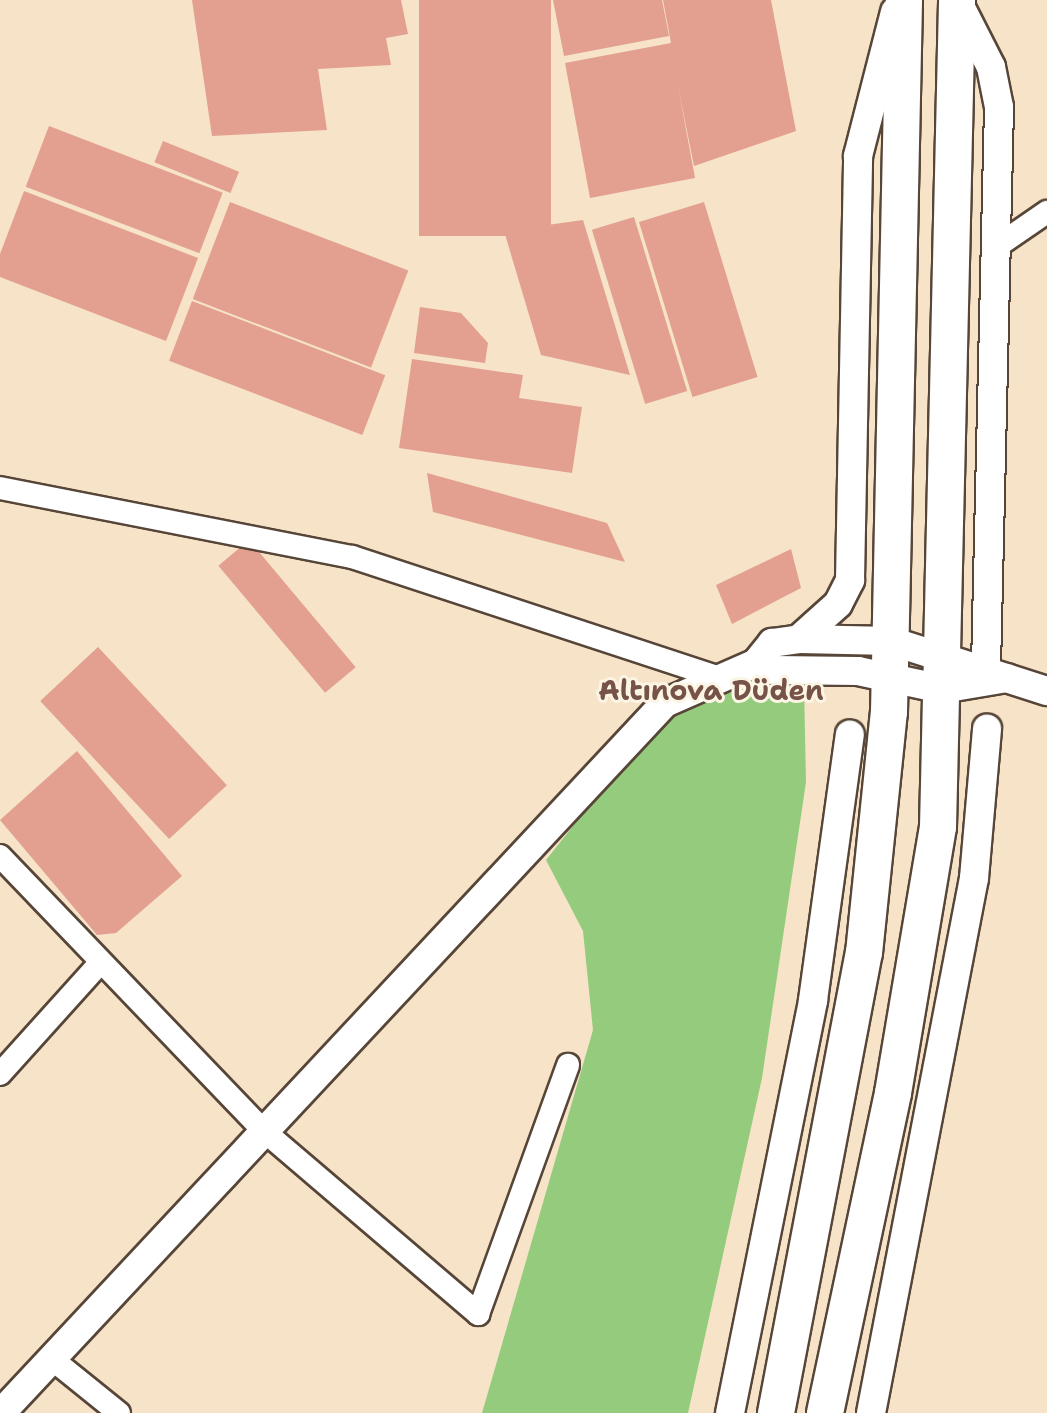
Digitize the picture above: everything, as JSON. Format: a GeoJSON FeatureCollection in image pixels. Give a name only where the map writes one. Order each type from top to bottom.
{"type":"FeatureCollection","features":[{"type":"Feature","properties":{"kind":"main road"},"geometry":{"type":"LineString","coordinates":[[776,1413],[864,953],[890,680],[901,0]]}},
{"type":"Feature","properties":{"kind":"main road"},"geometry":{"type":"LineString","coordinates":[[825,1413],[919,939],[938,827],[957,0]]}},
{"type":"Feature","properties":{"kind":"street"},"geometry":{"type":"LineString","coordinates":[[799,639],[838,604],[850,580],[858,156],[901,0]]}},
{"type":"Feature","properties":{"kind":"street"},"geometry":{"type":"LineString","coordinates":[[957,0],[991,67],[999,107],[996,672]]}},
{"type":"Feature","properties":{"kind":"street"},"geometry":{"type":"LineString","coordinates":[[996,247],[1047,212]]}},
{"type":"Feature","properties":{"kind":"street"},"geometry":{"type":"LineString","coordinates":[[0,488],[352,557],[717,677]]}},
{"type":"Feature","properties":{"kind":"street"},"geometry":{"type":"LineString","coordinates":[[756,663],[772,643],[799,639],[891,641],[942,672]]}},
{"type":"Feature","properties":{"kind":"street"},"geometry":{"type":"LineString","coordinates":[[1,1413],[665,703],[717,677],[756,663],[890,680],[942,672],[996,672],[1047,691]]}},
{"type":"Feature","properties":{"kind":"street"},"geometry":{"type":"LineString","coordinates":[[871,1413],[976,862],[987,729]]}},
{"type":"Feature","properties":{"kind":"street"},"geometry":{"type":"LineString","coordinates":[[730,1413],[813,1000],[850,735]]}},
{"type":"Feature","properties":{"kind":"street"},"geometry":{"type":"LineString","coordinates":[[0,856],[98,965],[264,1131],[478,1314],[568,1065]]}},
{"type":"Feature","properties":{"kind":"street"},"geometry":{"type":"LineString","coordinates":[[919,939],[951,1006]]}},
{"type":"Feature","properties":{"kind":"street"},"geometry":{"type":"LineString","coordinates":[[813,1000],[864,953]]}},
{"type":"Feature","properties":{"kind":"street"},"geometry":{"type":"LineString","coordinates":[[0,1074],[98,965]]}},
{"type":"Feature","properties":{"kind":"street"},"geometry":{"type":"LineString","coordinates":[[52,1359],[119,1413]]}},
{"type":"Feature","properties":{"kind":"green space"},"geometry":{"type":"Polygon","coordinates":[[[778,679],[804,686],[806,782],[762,1078],[688,1413],[482,1413],[593,1030],[583,931],[546,860],[664,711],[778,679]]]}},
{"type":"Feature","properties":{"kind":"building"},"geometry":{"type":"Polygon","coordinates":[[[192,0],[401,0],[408,34],[386,38],[391,65],[318,69],[327,130],[212,136],[192,0]]]}},
{"type":"Feature","properties":{"kind":"building"},"geometry":{"type":"Polygon","coordinates":[[[419,0],[551,0],[551,236],[419,236],[419,0]]]}},
{"type":"Feature","properties":{"kind":"building"},"geometry":{"type":"Polygon","coordinates":[[[553,0],[662,0],[669,36],[564,56],[553,0]]]}},
{"type":"Feature","properties":{"kind":"building"},"geometry":{"type":"Polygon","coordinates":[[[663,0],[771,0],[796,131],[694,166],[678,86],[695,178],[590,198],[565,63],[671,43],[663,0]]]}},
{"type":"Feature","properties":{"kind":"building"},"geometry":{"type":"Polygon","coordinates":[[[49,126],[223,193],[199,253],[26,187],[49,126]]]}},
{"type":"Feature","properties":{"kind":"building"},"geometry":{"type":"Polygon","coordinates":[[[163,141],[239,172],[230,193],[154,162],[163,141]]]}},
{"type":"Feature","properties":{"kind":"building"},"geometry":{"type":"Polygon","coordinates":[[[24,191],[198,258],[166,341],[0,277],[0,254],[24,191]]]}},
{"type":"Feature","properties":{"kind":"building"},"geometry":{"type":"Polygon","coordinates":[[[230,202],[408,270],[371,368],[193,299],[230,202]]]}},
{"type":"Feature","properties":{"kind":"building"},"geometry":{"type":"Polygon","coordinates":[[[704,202],[758,377],[692,397],[639,222],[704,202]]]}},
{"type":"Feature","properties":{"kind":"building"},"geometry":{"type":"Polygon","coordinates":[[[634,217],[687,391],[645,404],[592,230],[634,217]]]}},
{"type":"Feature","properties":{"kind":"building"},"geometry":{"type":"Polygon","coordinates":[[[583,220],[630,375],[541,355],[504,231],[583,220]]]}},
{"type":"Feature","properties":{"kind":"building"},"geometry":{"type":"Polygon","coordinates":[[[192,301],[385,375],[362,435],[169,361],[192,301]]]}},
{"type":"Feature","properties":{"kind":"building"},"geometry":{"type":"Polygon","coordinates":[[[420,307],[461,313],[488,343],[485,363],[414,353],[420,307]]]}},
{"type":"Feature","properties":{"kind":"building"},"geometry":{"type":"Polygon","coordinates":[[[412,359],[523,375],[519,398],[582,407],[572,473],[399,448],[412,359]]]}},
{"type":"Feature","properties":{"kind":"building"},"geometry":{"type":"Polygon","coordinates":[[[427,473],[607,523],[625,562],[433,512],[427,473]]]}},
{"type":"Feature","properties":{"kind":"building"},"geometry":{"type":"Polygon","coordinates":[[[249,540],[356,667],[325,693],[218,566],[249,540]]]}},
{"type":"Feature","properties":{"kind":"building"},"geometry":{"type":"Polygon","coordinates":[[[791,549],[801,588],[732,624],[716,585],[791,549]]]}},
{"type":"Feature","properties":{"kind":"building"},"geometry":{"type":"Polygon","coordinates":[[[98,647],[227,785],[169,839],[40,701],[98,647]]]}},
{"type":"Feature","properties":{"kind":"building"},"geometry":{"type":"Polygon","coordinates":[[[77,751],[182,876],[116,933],[97,935],[0,820],[77,751]]]}},
{"type":"Feature","properties":{"kind":"district","name":"Altınova Düden"},"geometry":{"type":"Point","coordinates":[711,690]}}]}
